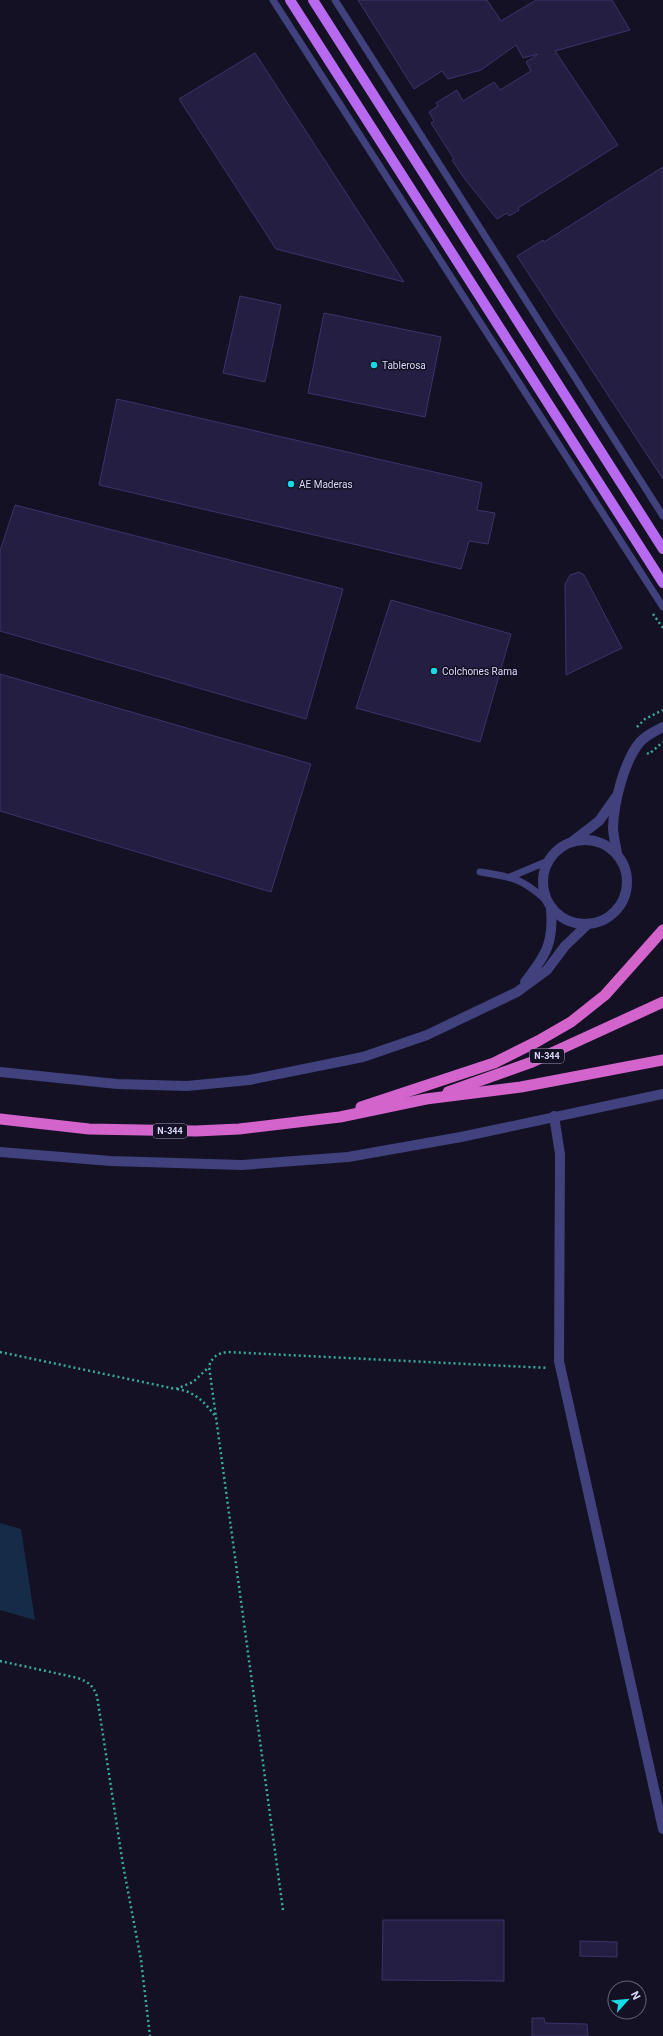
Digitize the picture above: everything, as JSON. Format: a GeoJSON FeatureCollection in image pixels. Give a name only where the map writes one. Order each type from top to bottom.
{"type":"FeatureCollection","features":[{"type":"Feature","properties":{"kind":"highway"},"geometry":{"type":"LineString","coordinates":[[340,1116],[366,1104],[494,1063],[538,1041],[571,1022],[605,994],[663,930]]}},
{"type":"Feature","properties":{"kind":"highway","name":"N-344"},"geometry":{"type":"LineString","coordinates":[[0,1119],[89,1129],[196,1131],[285,1124],[340,1116],[426,1099],[532,1062],[663,1002]]}},
{"type":"Feature","properties":{"kind":"highway"},"geometry":{"type":"LineString","coordinates":[[426,1099],[521,1087],[663,1060]]}},
{"type":"Feature","properties":{"kind":"main road"},"geometry":{"type":"LineString","coordinates":[[290,0],[663,583]]}},
{"type":"Feature","properties":{"kind":"main road"},"geometry":{"type":"LineString","coordinates":[[313,0],[663,549]]}},
{"type":"Feature","properties":{"kind":"street"},"geometry":{"type":"LineString","coordinates":[[617,854],[613,828],[618,794],[627,765],[640,743],[651,733],[663,727]]}},
{"type":"Feature","properties":{"kind":"street"},"geometry":{"type":"LineString","coordinates":[[516,992],[542,960],[551,940],[552,924],[549,904],[542,887],[543,874],[548,861],[558,849],[572,841],[598,821],[618,794]]}},
{"type":"Feature","properties":{"kind":"street"},"geometry":{"type":"LineString","coordinates":[[549,904],[567,920],[573,923],[587,925],[600,922],[612,915],[621,905],[626,893],[628,879],[624,866],[617,854],[608,846],[597,841],[584,839],[572,841]]}},
{"type":"Feature","properties":{"kind":"street"},"geometry":{"type":"LineString","coordinates":[[0,1072],[71,1081],[158,1086],[186,1086],[249,1080],[363,1057],[453,1024],[516,992],[547,970],[565,946],[587,925]]}},
{"type":"Feature","properties":{"kind":"street"},"geometry":{"type":"LineString","coordinates":[[0,1152],[111,1161],[242,1165],[348,1157],[461,1137],[663,1094]]}},
{"type":"Feature","properties":{"kind":"street"},"geometry":{"type":"LineString","coordinates":[[554,1116],[560,1154],[560,1368],[663,1829]]}},
{"type":"Feature","properties":{"kind":"lane"},"geometry":{"type":"LineString","coordinates":[[273,0],[663,608]]}},
{"type":"Feature","properties":{"kind":"lane"},"geometry":{"type":"LineString","coordinates":[[335,0],[663,516]]}},
{"type":"Feature","properties":{"kind":"lane"},"geometry":{"type":"LineString","coordinates":[[510,877],[548,861]]}},
{"type":"Feature","properties":{"kind":"lane"},"geometry":{"type":"LineString","coordinates":[[480,872],[510,877],[529,885],[549,904]]}},
{"type":"Feature","properties":{"kind":"path"},"geometry":{"type":"LineString","coordinates":[[0,1352],[194,1394],[203,1401],[216,1417]]}},
{"type":"Feature","properties":{"kind":"path"},"geometry":{"type":"LineString","coordinates":[[176,1389],[193,1382],[209,1366],[217,1354],[227,1352],[560,1368]]}},
{"type":"Feature","properties":{"kind":"path"},"geometry":{"type":"LineString","coordinates":[[209,1366],[283,1910]]}},
{"type":"Feature","properties":{"kind":"path"},"geometry":{"type":"LineString","coordinates":[[0,1661],[78,1678],[88,1682],[94,1687],[97,1696],[123,1865],[141,1960],[150,2036]]}},
{"type":"Feature","properties":{"kind":"water"},"geometry":{"type":"Polygon","coordinates":[[[0,1523],[21,1529],[35,1620],[0,1610],[0,1523]]]}},
{"type":"Feature","properties":{"kind":"building"},"geometry":{"type":"Polygon","coordinates":[[[358,0],[487,0],[501,21],[536,0],[612,0],[630,30],[555,51],[618,145],[518,208],[519,210],[509,216],[507,213],[497,219],[464,178],[452,160],[454,159],[431,123],[434,121],[429,112],[438,106],[436,103],[457,90],[463,101],[494,82],[500,90],[531,71],[526,62],[538,54],[523,58],[516,45],[481,70],[448,79],[442,71],[414,89],[358,0]]]}},
{"type":"Feature","properties":{"kind":"building"},"geometry":{"type":"Polygon","coordinates":[[[255,53],[404,282],[276,249],[179,99],[255,53]]]}},
{"type":"Feature","properties":{"kind":"building"},"geometry":{"type":"Polygon","coordinates":[[[663,167],[663,479],[517,256],[543,240],[544,242],[663,167]]]}},
{"type":"Feature","properties":{"kind":"building"},"geometry":{"type":"Polygon","coordinates":[[[240,296],[281,305],[265,382],[223,373],[240,296]]]}},
{"type":"Feature","properties":{"kind":"building","name":"Tablerosa"},"geometry":{"type":"Polygon","coordinates":[[[324,313],[441,337],[425,417],[308,393],[324,313]]]}},
{"type":"Feature","properties":{"kind":"building","name":"AE Maderas"},"geometry":{"type":"Polygon","coordinates":[[[117,399],[482,483],[477,510],[495,513],[488,544],[469,541],[461,569],[99,485],[117,399]]]}},
{"type":"Feature","properties":{"kind":"building"},"geometry":{"type":"Polygon","coordinates":[[[15,505],[343,589],[306,719],[0,631],[0,551],[15,505]]]}},
{"type":"Feature","properties":{"kind":"building"},"geometry":{"type":"Polygon","coordinates":[[[579,572],[584,575],[622,648],[566,675],[565,584],[570,575],[579,572]]]}},
{"type":"Feature","properties":{"kind":"building","name":"Colchones Rama"},"geometry":{"type":"Polygon","coordinates":[[[391,600],[511,634],[480,742],[356,708],[391,600]]]}},
{"type":"Feature","properties":{"kind":"building"},"geometry":{"type":"Polygon","coordinates":[[[0,674],[311,764],[271,892],[0,811],[0,674]]]}},
{"type":"Feature","properties":{"kind":"building"},"geometry":{"type":"Polygon","coordinates":[[[383,1920],[504,1920],[504,1981],[382,1980],[383,1920]]]}},
{"type":"Feature","properties":{"kind":"building"},"geometry":{"type":"Polygon","coordinates":[[[580,1941],[617,1942],[617,1957],[580,1956],[580,1941]]]}},
{"type":"Feature","properties":{"kind":"building"},"geometry":{"type":"Polygon","coordinates":[[[532,2018],[544,2018],[545,2023],[587,2024],[588,2036],[532,2036],[532,2018]]]}},
{"type":"Feature","properties":{"kind":"place","name":"Tablerosa"},"geometry":{"type":"Point","coordinates":[374,365]}},
{"type":"Feature","properties":{"kind":"place","name":"AE Maderas"},"geometry":{"type":"Point","coordinates":[291,484]}},
{"type":"Feature","properties":{"kind":"place","name":"Colchones Rama"},"geometry":{"type":"Point","coordinates":[434,671]}}]}
